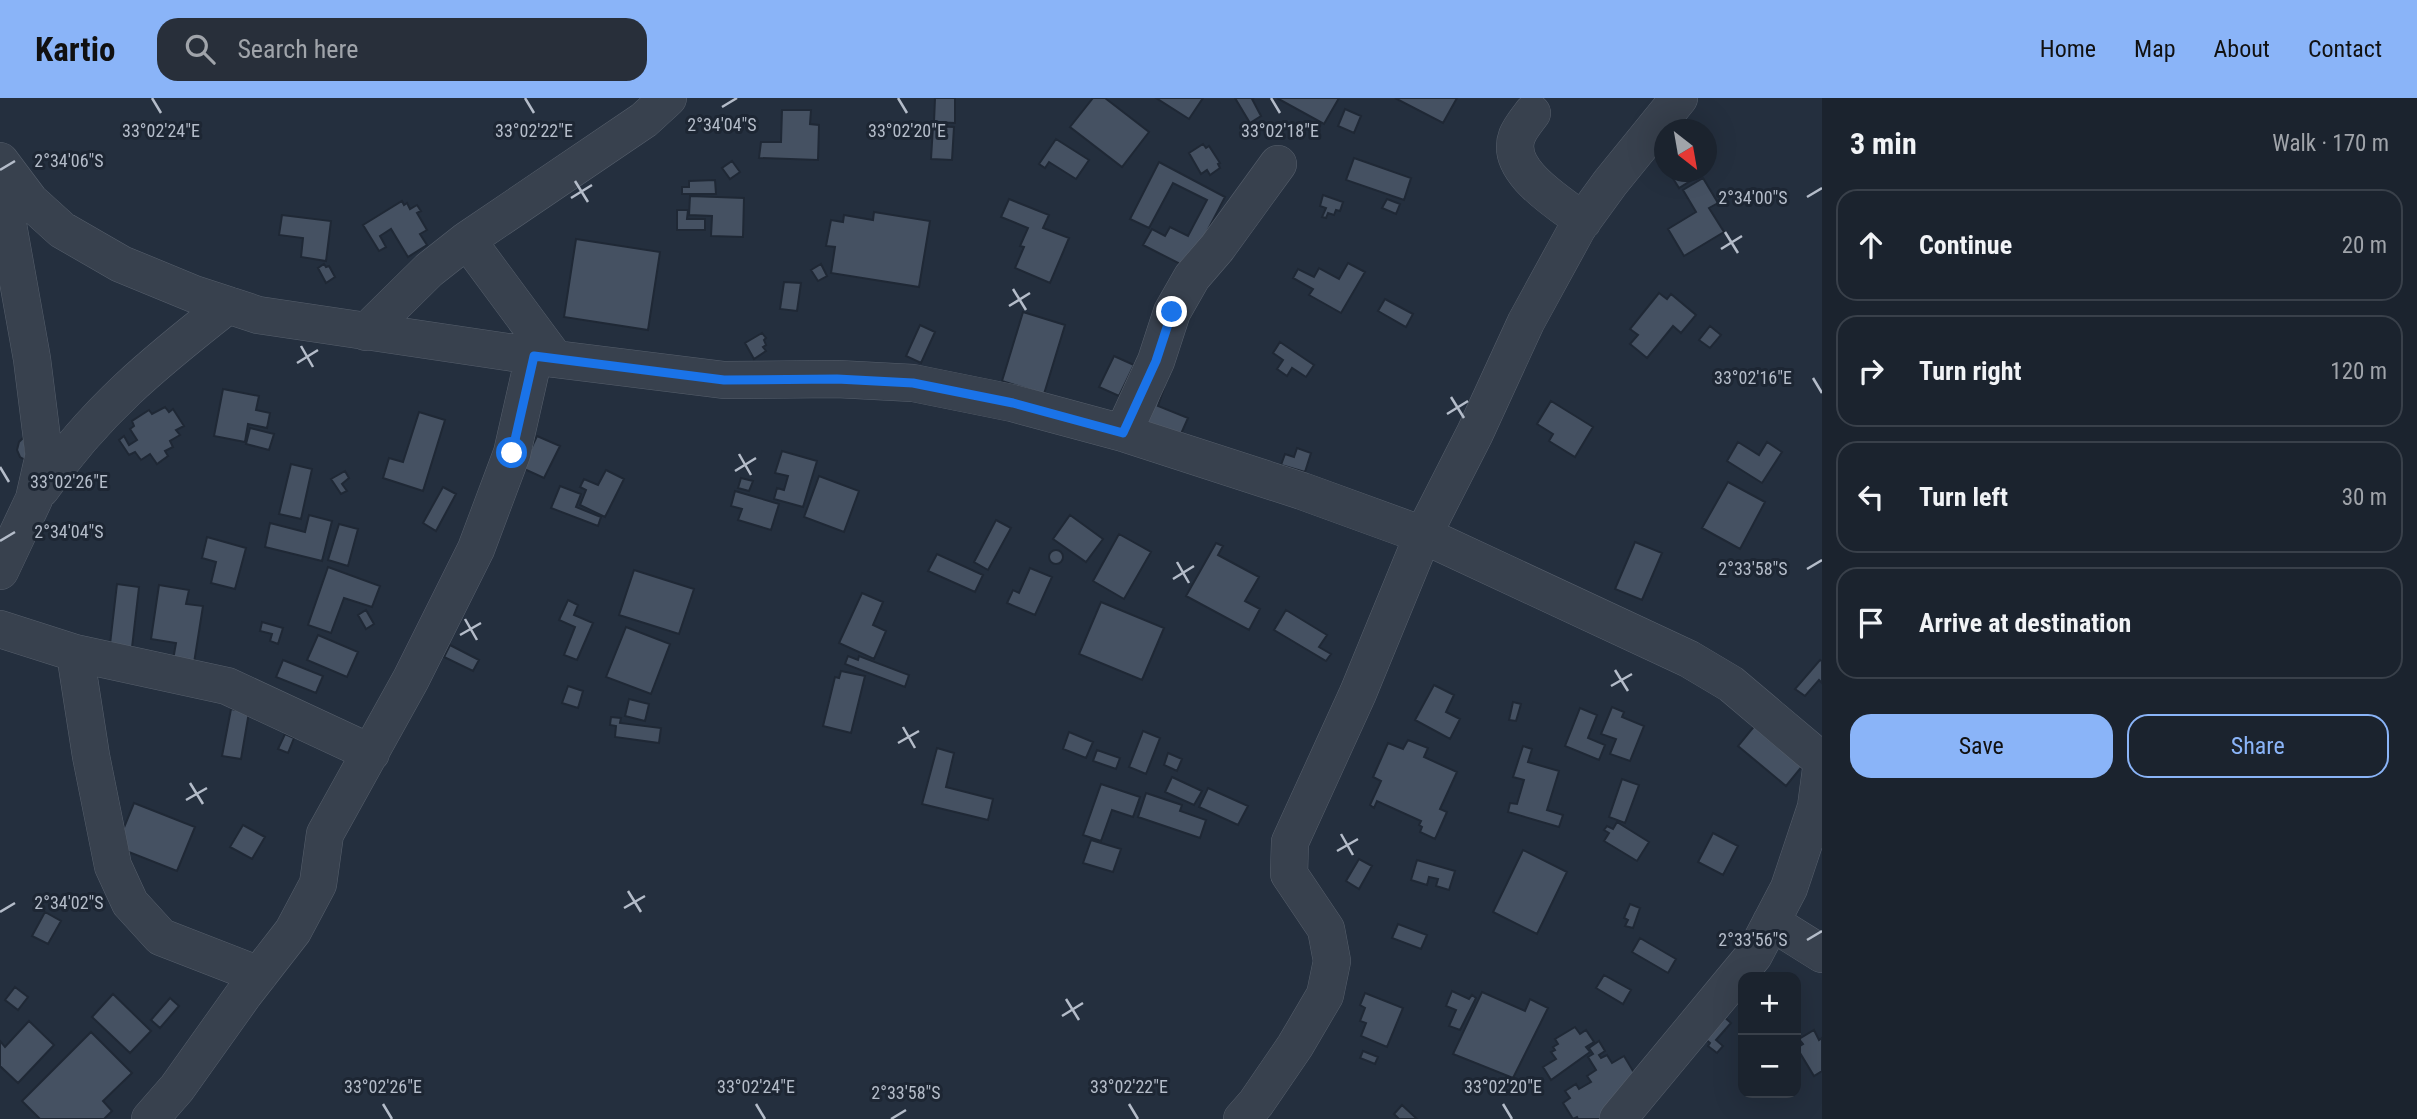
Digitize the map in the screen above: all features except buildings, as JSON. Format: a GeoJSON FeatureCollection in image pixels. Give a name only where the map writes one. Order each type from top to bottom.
{"type":"FeatureCollection","features":[{"type":"Feature","properties":{"kind":"street"},"geometry":{"type":"LineString","coordinates":[[366,332],[429,271],[467,240],[644,120],[668,98]]}},
{"type":"Feature","properties":{"kind":"street"},"geometry":{"type":"LineString","coordinates":[[1242,1119],[1295,1046],[1325,995],[1332,961],[1326,929],[1289,874],[1290,842],[1358,693],[1423,535],[1475,433],[1526,322],[1583,221],[1679,98]]}},
{"type":"Feature","properties":{"kind":"street"},"geometry":{"type":"LineString","coordinates":[[1532,113],[1517,136],[1515,152],[1522,168],[1532,181],[1583,221]]}},
{"type":"Feature","properties":{"kind":"street"},"geometry":{"type":"LineString","coordinates":[[0,162],[30,201],[62,230],[121,264],[258,316],[724,380],[837,379],[913,383],[1013,403],[1123,433],[1302,491],[1423,535],[1689,659],[1731,684],[1822,762],[1816,807],[1789,888],[1754,955],[1618,1119]]}},
{"type":"Feature","properties":{"kind":"street"},"geometry":{"type":"LineString","coordinates":[[1123,433],[1156,361],[1172,312],[1192,277],[1278,164]]}},
{"type":"Feature","properties":{"kind":"street"},"geometry":{"type":"LineString","coordinates":[[0,180],[32,359],[44,455],[34,499]]}},
{"type":"Feature","properties":{"kind":"street"},"geometry":{"type":"LineString","coordinates":[[467,240],[544,357]]}},
{"type":"Feature","properties":{"kind":"street"},"geometry":{"type":"LineString","coordinates":[[0,571],[34,499],[85,430],[125,390],[228,305]]}},
{"type":"Feature","properties":{"kind":"street"},"geometry":{"type":"LineString","coordinates":[[150,1119],[177,1088],[293,931],[318,884],[325,834],[371,753],[476,549],[544,357]]}},
{"type":"Feature","properties":{"kind":"street"},"geometry":{"type":"LineString","coordinates":[[0,629],[75,653],[227,686],[371,753]]}},
{"type":"Feature","properties":{"kind":"street"},"geometry":{"type":"LineString","coordinates":[[75,653],[91,756],[113,866],[130,903],[160,937],[259,975]]}},
{"type":"Feature","properties":{"kind":"street"},"geometry":{"type":"LineString","coordinates":[[1771,922],[1822,954]]}},
{"type":"Feature","properties":{"kind":"route"},"geometry":{"type":"LineString","coordinates":[[512,453],[534,356],[724,380],[837,379],[913,383],[1013,403],[1123,433],[1156,361],[1172,312]]}}]}
